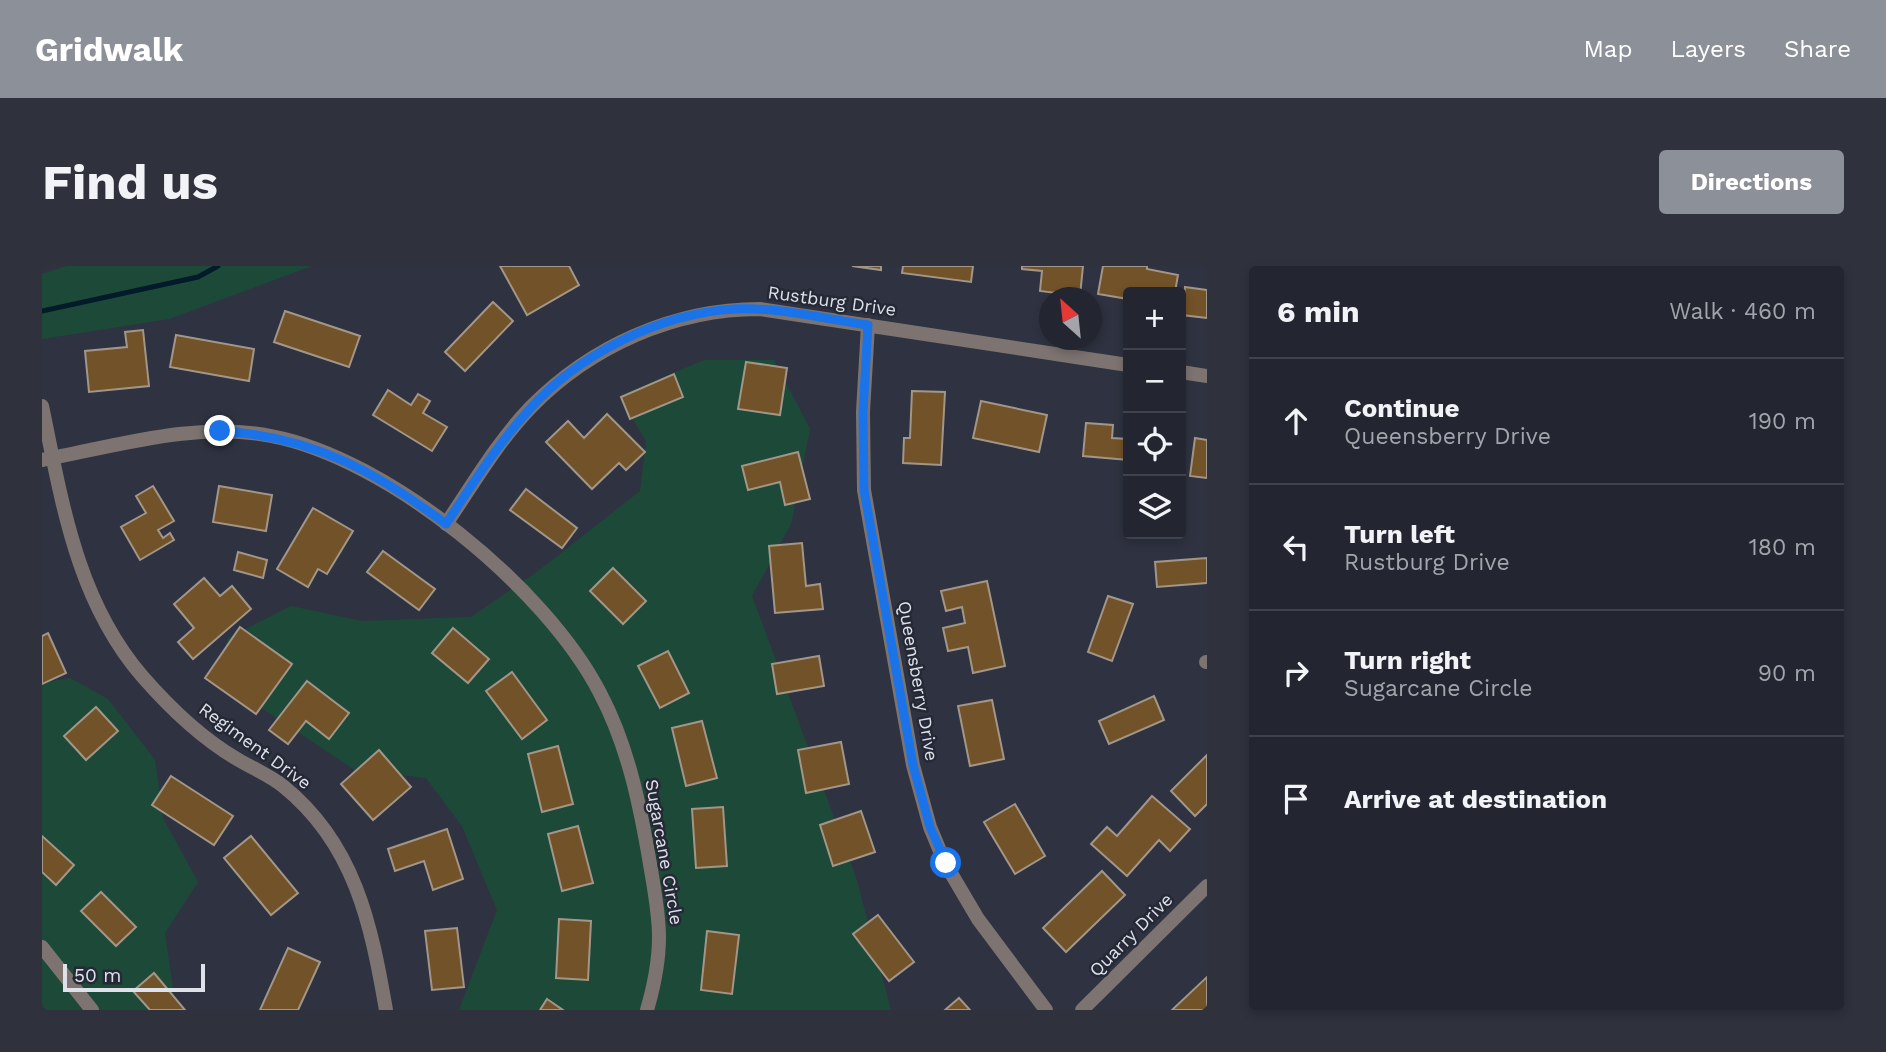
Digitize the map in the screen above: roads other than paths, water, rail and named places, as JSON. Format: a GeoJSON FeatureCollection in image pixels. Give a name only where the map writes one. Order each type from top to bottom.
{"type":"FeatureCollection","features":[{"type":"Feature","properties":{"kind":"street","name":"Rustburg Drive"},"geometry":{"type":"LineString","coordinates":[[446,524],[505,438],[529,409],[578,367],[635,335],[671,322],[734,309],[760,309],[1123,364]]}},
{"type":"Feature","properties":{"kind":"street","name":"Queensberry Drive"},"geometry":{"type":"LineString","coordinates":[[868,325],[863,412],[864,490],[913,765],[930,827],[946,863],[978,919],[1046,1010]]}},
{"type":"Feature","properties":{"kind":"street"},"geometry":{"type":"LineString","coordinates":[[1186,374],[1207,376]]}},
{"type":"Feature","properties":{"kind":"street","name":"Regiment Drive"},"geometry":{"type":"LineString","coordinates":[[42,406],[47,459],[77,562],[111,632],[140,674],[205,737],[281,785],[310,810],[341,852],[372,929],[386,1010]]}},
{"type":"Feature","properties":{"kind":"street","name":"Sugarcane Circle"},"geometry":{"type":"LineString","coordinates":[[47,459],[182,433],[220,431],[271,436],[309,445],[345,460],[446,524],[496,565],[579,658],[616,726],[641,813],[657,910],[658,961],[647,1010]]}},
{"type":"Feature","properties":{"kind":"street","name":"Quarry Drive"},"geometry":{"type":"LineString","coordinates":[[1082,1010],[1207,886]]}},
{"type":"Feature","properties":{"kind":"street"},"geometry":{"type":"LineString","coordinates":[[42,947],[92,1010]]}},
{"type":"Feature","properties":{"kind":"waterway"},"geometry":{"type":"LineString","coordinates":[[42,311],[198,277],[218,266]]}}]}
